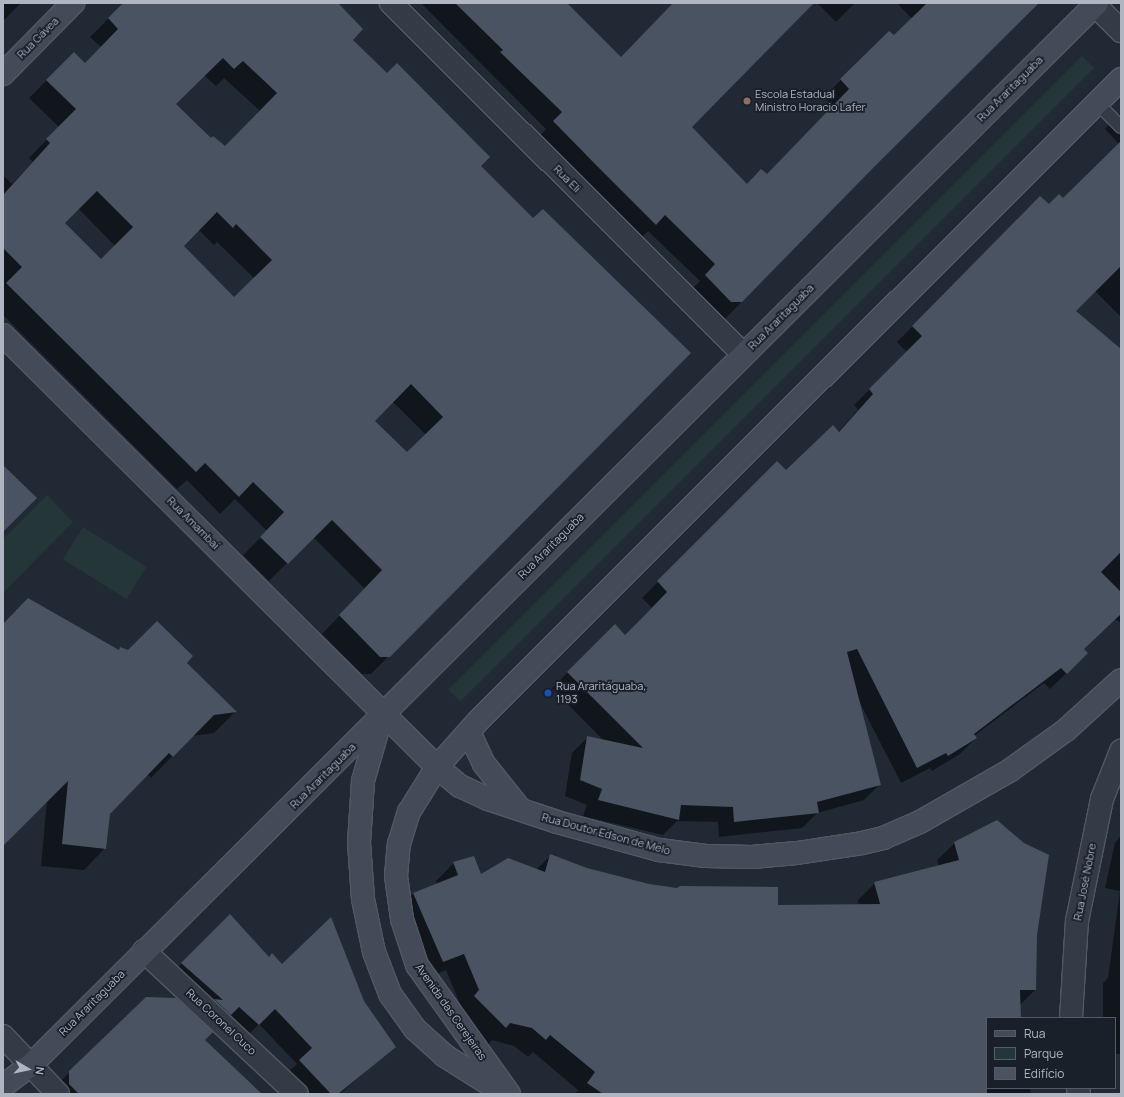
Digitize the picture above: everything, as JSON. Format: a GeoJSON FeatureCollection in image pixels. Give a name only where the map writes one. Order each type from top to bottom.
{"type":"FeatureCollection","features":[{"type":"Feature","properties":{"kind":"main road","name":"Rua Gávea"},"geometry":{"type":"LineString","coordinates":[[3,74],[73,3]]}},
{"type":"Feature","properties":{"kind":"main road","name":"Rua Araritaguaba"},"geometry":{"type":"LineString","coordinates":[[3,1086],[30,1066],[144,951],[304,795],[383,713],[1095,4]]}},
{"type":"Feature","properties":{"kind":"main road"},"geometry":{"type":"LineString","coordinates":[[437,767],[469,732],[1121,79]]}},
{"type":"Feature","properties":{"kind":"main road","name":"Rua Amambaí"},"geometry":{"type":"LineString","coordinates":[[3,334],[383,713]]}},
{"type":"Feature","properties":{"kind":"main road","name":"Rua Doutor Edson de Melo"},"geometry":{"type":"LineString","coordinates":[[383,713],[437,767],[460,786],[488,800],[659,850],[706,856],[752,857],[796,853],[862,843],[883,838],[920,822],[1009,771],[1066,730],[1121,680]]}},
{"type":"Feature","properties":{"kind":"main road","name":"Avenida das Cerejeiras"},"geometry":{"type":"LineString","coordinates":[[383,713],[363,781],[358,843],[363,899],[374,952],[390,994],[415,1029],[445,1056],[505,1094]]}},
{"type":"Feature","properties":{"kind":"main road"},"geometry":{"type":"LineString","coordinates":[[469,732],[484,764],[520,809]]}},
{"type":"Feature","properties":{"kind":"main road","name":"Avenida das Cerejeiras"},"geometry":{"type":"LineString","coordinates":[[437,767],[409,812],[399,844],[396,876],[402,919],[417,965],[446,1008],[509,1094]]}},
{"type":"Feature","properties":{"kind":"street","name":"Rua Eli"},"geometry":{"type":"LineString","coordinates":[[391,3],[744,354]]}},
{"type":"Feature","properties":{"kind":"street"},"geometry":{"type":"LineString","coordinates":[[1095,4],[1121,32]]}},
{"type":"Feature","properties":{"kind":"street","name":"Rua José Nobre"},"geometry":{"type":"LineString","coordinates":[[1071,1017],[1077,921],[1102,799],[1121,750]]}},
{"type":"Feature","properties":{"kind":"street","name":"Rua Coronel Cuco"},"geometry":{"type":"LineString","coordinates":[[144,951],[297,1094]]}},
{"type":"Feature","properties":{"kind":"street"},"geometry":{"type":"LineString","coordinates":[[3,1036],[58,1094]]}},
{"type":"Feature","properties":{"kind":"lane"},"geometry":{"type":"LineString","coordinates":[[1097,103],[1121,127]]}},
{"type":"Feature","properties":{"kind":"green space"},"geometry":{"type":"Polygon","coordinates":[[[1082,56],[1094,68],[460,702],[448,690],[1082,56]]]}},
{"type":"Feature","properties":{"kind":"green space"},"geometry":{"type":"Polygon","coordinates":[[[47,495],[73,522],[3,593],[3,539],[47,495]]]}},
{"type":"Feature","properties":{"kind":"green space"},"geometry":{"type":"Polygon","coordinates":[[[83,527],[147,567],[126,599],[63,559],[83,527]]]}},
{"type":"Feature","properties":{"kind":"building"},"geometry":{"type":"Polygon","coordinates":[[[123,3],[338,3],[363,29],[353,40],[387,73],[397,63],[490,157],[481,166],[533,218],[543,209],[691,353],[390,657],[380,657],[339,615],[382,570],[332,520],[288,564],[260,537],[284,512],[253,482],[239,497],[205,463],[196,472],[6,283],[22,267],[3,248],[3,195],[50,143],[46,139],[76,109],[46,80],[74,52],[85,63],[118,29],[108,18],[123,3]],[[223,58],[176,104],[211,138],[213,136],[225,146],[277,93],[243,61],[234,69],[223,58]],[[97,191],[65,223],[101,259],[133,227],[97,191]],[[217,212],[184,246],[234,297],[272,260],[236,224],[233,228],[217,212]],[[411,384],[375,421],[407,452],[443,417],[411,384]]]}},
{"type":"Feature","properties":{"kind":"building"},"geometry":{"type":"Polygon","coordinates":[[[455,3],[567,3],[621,57],[673,3],[814,3],[692,127],[747,184],[761,169],[767,174],[849,89],[840,79],[889,31],[894,35],[927,3],[1039,3],[876,165],[742,302],[731,302],[705,275],[715,264],[665,215],[656,225],[596,165],[553,121],[562,112],[500,52],[503,50],[455,3]]]}},
{"type":"Feature","properties":{"kind":"building"},"geometry":{"type":"Polygon","coordinates":[[[1121,141],[1121,266],[1076,311],[1121,349],[1121,552],[1101,572],[1121,592],[1121,614],[1084,649],[1088,653],[1067,674],[1061,668],[974,734],[977,738],[948,756],[946,753],[917,768],[857,649],[847,652],[881,785],[817,802],[819,813],[734,822],[733,807],[681,805],[679,820],[598,800],[602,789],[580,780],[587,736],[643,748],[567,672],[615,624],[625,635],[641,619],[667,592],[657,581],[777,461],[786,470],[833,425],[839,432],[873,394],[869,389],[922,336],[912,326],[1040,196],[1049,204],[1059,194],[1063,198],[1121,141]]]}},
{"type":"Feature","properties":{"kind":"building"},"geometry":{"type":"Polygon","coordinates":[[[3,465],[37,498],[3,532],[3,465]]]}},
{"type":"Feature","properties":{"kind":"building"},"geometry":{"type":"Polygon","coordinates":[[[28,598],[119,650],[120,647],[128,650],[157,621],[193,656],[187,663],[237,712],[214,715],[173,757],[169,753],[110,814],[106,849],[62,844],[68,781],[3,846],[3,624],[28,598]]]}},
{"type":"Feature","properties":{"kind":"building"},"geometry":{"type":"Polygon","coordinates":[[[997,820],[1024,843],[1049,855],[1037,935],[1036,990],[1020,990],[1021,1017],[986,1017],[987,1094],[603,1094],[587,1083],[595,1072],[550,1035],[546,1040],[532,1028],[510,1023],[506,1028],[474,996],[479,990],[464,954],[443,962],[413,893],[458,875],[453,862],[474,856],[481,874],[508,858],[545,872],[550,854],[587,868],[649,884],[677,888],[680,886],[778,887],[778,905],[880,904],[874,882],[959,860],[954,842],[997,820]]]}},
{"type":"Feature","properties":{"kind":"building"},"geometry":{"type":"Polygon","coordinates":[[[230,914],[269,957],[272,953],[282,964],[331,917],[364,1001],[396,1047],[338,1094],[331,1094],[299,1060],[312,1048],[275,1009],[259,1025],[239,1007],[231,1015],[214,999],[223,1000],[181,963],[230,914]]]}},
{"type":"Feature","properties":{"kind":"building"},"geometry":{"type":"Polygon","coordinates":[[[146,997],[176,998],[213,1032],[205,1040],[262,1094],[79,1094],[69,1084],[69,1071],[146,997]]]}},
{"type":"Feature","properties":{"kind":"place","name":"Escola Estadual Ministro Horacio Lafer"},"geometry":{"type":"Point","coordinates":[747,101]}},
{"type":"Feature","properties":{"kind":"place","name":"Rua Araritáguaba, 1193"},"geometry":{"type":"Point","coordinates":[548,693]}}]}
